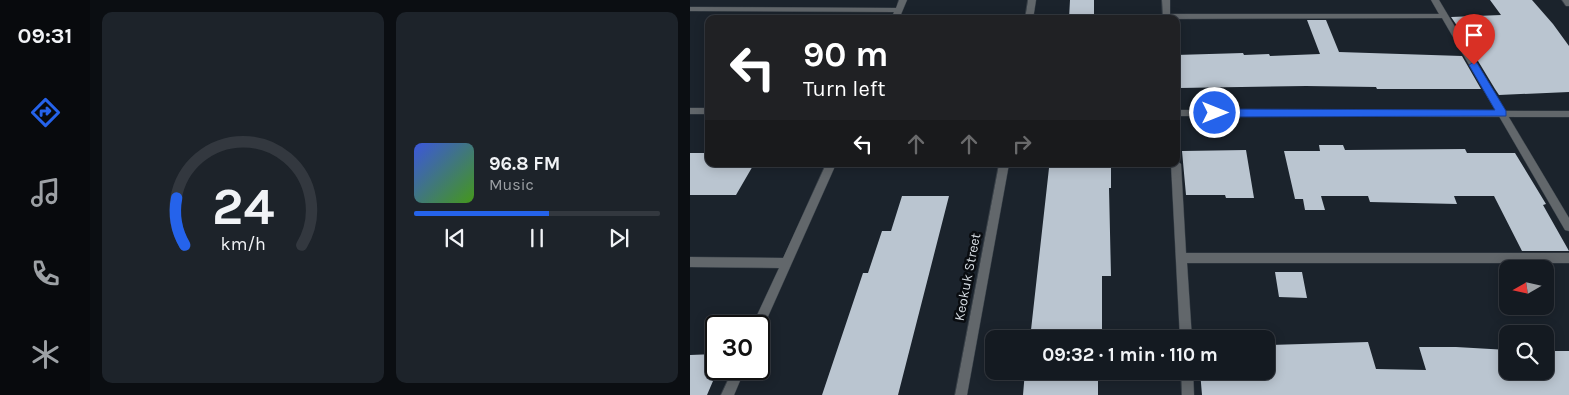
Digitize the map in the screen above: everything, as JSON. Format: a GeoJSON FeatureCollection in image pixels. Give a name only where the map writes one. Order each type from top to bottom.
{"type":"FeatureCollection","features":[{"type":"Feature","properties":{"kind":"street"},"geometry":{"type":"LineString","coordinates":[[897,15],[903,0]]}},
{"type":"Feature","properties":{"kind":"street"},"geometry":{"type":"LineString","coordinates":[[1030,15],[1032,0]]}},
{"type":"Feature","properties":{"kind":"street"},"geometry":{"type":"LineString","coordinates":[[1166,0],[1167,15]]}},
{"type":"Feature","properties":{"kind":"street"},"geometry":{"type":"LineString","coordinates":[[1435,0],[1569,227]]}},
{"type":"Feature","properties":{"kind":"street"},"geometry":{"type":"LineString","coordinates":[[1566,0],[1569,4]]}},
{"type":"Feature","properties":{"kind":"street"},"geometry":{"type":"LineString","coordinates":[[690,9],[899,10]]}},
{"type":"Feature","properties":{"kind":"street"},"geometry":{"type":"LineString","coordinates":[[1180,18],[1445,16]]}},
{"type":"Feature","properties":{"kind":"street"},"geometry":{"type":"LineString","coordinates":[[690,111],[705,112]]}},
{"type":"Feature","properties":{"kind":"street"},"geometry":{"type":"LineString","coordinates":[[1180,113],[1569,114]]}},
{"type":"Feature","properties":{"kind":"street"},"geometry":{"type":"LineString","coordinates":[[763,315],[830,167]]}},
{"type":"Feature","properties":{"kind":"street","name":"Keokuk Street"},"geometry":{"type":"LineString","coordinates":[[961,395],[1003,167]]}},
{"type":"Feature","properties":{"kind":"street"},"geometry":{"type":"LineString","coordinates":[[1176,167],[1186,330]]}},
{"type":"Feature","properties":{"kind":"street"},"geometry":{"type":"LineString","coordinates":[[1182,258],[1569,258]]}},
{"type":"Feature","properties":{"kind":"street"},"geometry":{"type":"LineString","coordinates":[[690,262],[787,263]]}},
{"type":"Feature","properties":{"kind":"street"},"geometry":{"type":"LineString","coordinates":[[727,395],[734,380]]}},
{"type":"Feature","properties":{"kind":"street"},"geometry":{"type":"LineString","coordinates":[[1187,380],[1188,395]]}},
{"type":"Feature","properties":{"kind":"building"},"geometry":{"type":"Polygon","coordinates":[[[1070,0],[1094,0],[1094,15],[1069,15],[1070,0]]]}},
{"type":"Feature","properties":{"kind":"building"},"geometry":{"type":"Polygon","coordinates":[[[1490,0],[1532,0],[1553,24],[1569,46],[1569,92],[1499,95],[1475,56],[1478,56],[1451,17],[1501,15],[1490,0]]]}},
{"type":"Feature","properties":{"kind":"building"},"geometry":{"type":"Polygon","coordinates":[[[1307,20],[1326,20],[1339,52],[1462,56],[1481,89],[1377,89],[1376,87],[1306,86],[1180,88],[1180,55],[1243,53],[1244,55],[1269,54],[1270,56],[1320,54],[1307,20]]]}},
{"type":"Feature","properties":{"kind":"building"},"geometry":{"type":"Polygon","coordinates":[[[1319,145],[1343,145],[1345,150],[1465,149],[1467,153],[1515,153],[1546,204],[1543,205],[1569,251],[1522,251],[1494,196],[1454,196],[1457,204],[1370,202],[1368,196],[1321,196],[1325,210],[1305,210],[1303,199],[1295,199],[1284,151],[1320,151],[1319,145]]]}},
{"type":"Feature","properties":{"kind":"building"},"geometry":{"type":"Polygon","coordinates":[[[1246,150],[1254,198],[1226,198],[1225,195],[1186,195],[1182,151],[1246,150]]]}},
{"type":"Feature","properties":{"kind":"building"},"geometry":{"type":"Polygon","coordinates":[[[690,153],[705,153],[705,167],[752,167],[736,195],[690,195],[690,153]]]}},
{"type":"Feature","properties":{"kind":"building"},"geometry":{"type":"Polygon","coordinates":[[[1111,167],[1111,188],[1109,188],[1111,276],[1102,276],[1102,330],[1031,330],[1049,168],[1111,167]]]}},
{"type":"Feature","properties":{"kind":"building"},"geometry":{"type":"Polygon","coordinates":[[[902,196],[949,196],[898,395],[822,395],[863,273],[868,273],[882,231],[891,231],[902,196]]]}},
{"type":"Feature","properties":{"kind":"building"},"geometry":{"type":"Polygon","coordinates":[[[1275,272],[1302,272],[1307,298],[1279,297],[1275,272]]]}},
{"type":"Feature","properties":{"kind":"building"},"geometry":{"type":"Polygon","coordinates":[[[1368,342],[1376,369],[1426,370],[1419,347],[1499,349],[1499,380],[1554,380],[1554,351],[1569,351],[1569,395],[1202,395],[1201,380],[1275,380],[1275,345],[1368,342]]]}},
{"type":"Feature","properties":{"kind":"building"},"geometry":{"type":"Polygon","coordinates":[[[705,354],[705,380],[713,380],[707,395],[690,395],[690,355],[705,354]]]}},
{"type":"Feature","properties":{"kind":"building"},"geometry":{"type":"Polygon","coordinates":[[[1024,380],[1098,380],[1098,395],[1023,395],[1024,380]]]}},
{"type":"Feature","properties":{"kind":"route"},"geometry":{"type":"LineString","coordinates":[[1215,113],[1502,113],[1474,65]]}}]}
